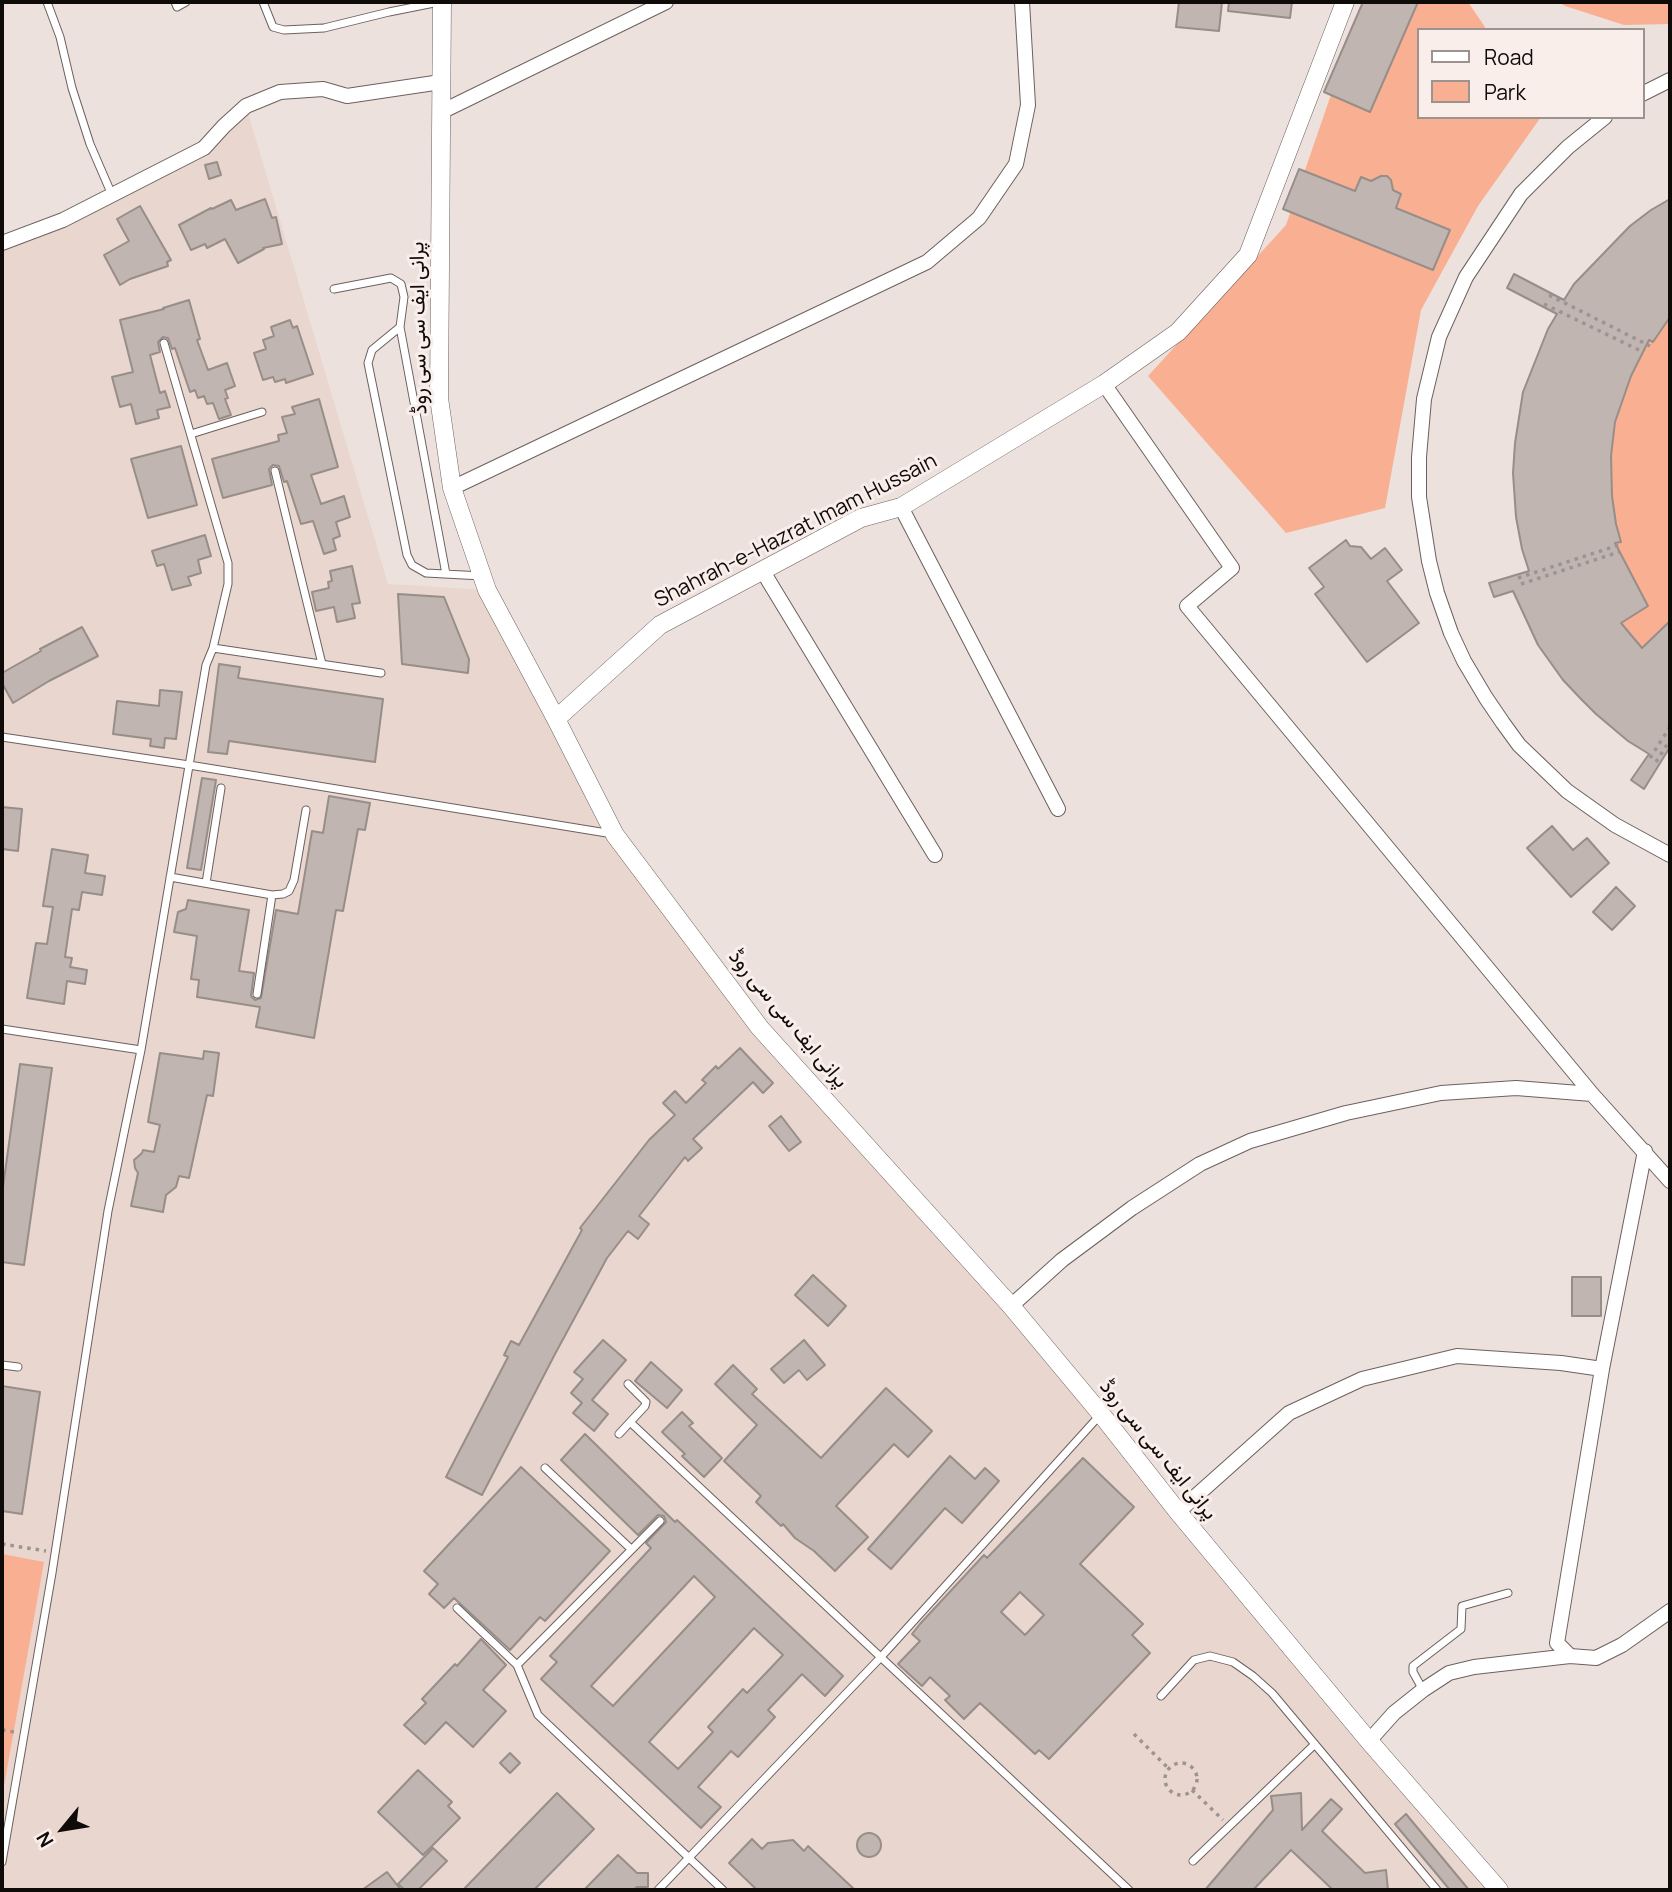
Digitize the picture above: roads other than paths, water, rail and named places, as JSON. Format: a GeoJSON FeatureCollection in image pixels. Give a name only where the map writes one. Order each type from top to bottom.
{"type":"FeatureCollection","features":[{"type":"Feature","properties":{"kind":"street","name":"پرانی ایف سی سی روڈ"},"geometry":{"type":"LineString","coordinates":[[441,2],[439,398],[452,488],[487,590],[615,835],[760,1028],[1011,1306],[1178,1512],[1499,1890]]}},
{"type":"Feature","properties":{"kind":"street"},"geometry":{"type":"LineString","coordinates":[[441,112],[666,2]]}},
{"type":"Feature","properties":{"kind":"street"},"geometry":{"type":"LineString","coordinates":[[452,488],[927,262],[979,218],[1016,164],[1028,105],[1021,2]]}},
{"type":"Feature","properties":{"kind":"street","name":"Shahrah-e-Hazrat Imam Hussain"},"geometry":{"type":"LineString","coordinates":[[556,719],[660,625],[861,518],[901,507],[1104,384],[1178,332],[1248,255],[1345,2]]}},
{"type":"Feature","properties":{"kind":"street"},"geometry":{"type":"LineString","coordinates":[[1644,93],[1670,80]]}},
{"type":"Feature","properties":{"kind":"street"},"geometry":{"type":"LineString","coordinates":[[2,243],[63,220],[204,148],[246,106],[280,92],[323,89],[347,96],[441,82]]}},
{"type":"Feature","properties":{"kind":"street"},"geometry":{"type":"LineString","coordinates":[[1603,119],[1568,147],[1521,194],[1466,277],[1439,337],[1424,399],[1419,496],[1429,561],[1451,633],[1464,661],[1497,715],[1519,745],[1567,791],[1615,825],[1670,855]]}},
{"type":"Feature","properties":{"kind":"street"},"geometry":{"type":"LineString","coordinates":[[1104,384],[1232,568],[1187,606],[1592,1094],[1670,1181]]}},
{"type":"Feature","properties":{"kind":"street"},"geometry":{"type":"LineString","coordinates":[[901,507],[1058,809]]}},
{"type":"Feature","properties":{"kind":"street"},"geometry":{"type":"LineString","coordinates":[[762,570],[935,855]]}},
{"type":"Feature","properties":{"kind":"street"},"geometry":{"type":"LineString","coordinates":[[1011,1306],[1062,1260],[1132,1208],[1199,1164],[1250,1140],[1346,1113],[1441,1093],[1516,1088],[1592,1094]]}},
{"type":"Feature","properties":{"kind":"street"},"geometry":{"type":"LineString","coordinates":[[1570,1656],[1557,1643],[1602,1369],[1645,1151]]}},
{"type":"Feature","properties":{"kind":"street"},"geometry":{"type":"LineString","coordinates":[[1178,1512],[1289,1413],[1362,1379],[1457,1356],[1561,1363],[1602,1369]]}},
{"type":"Feature","properties":{"kind":"street"},"geometry":{"type":"LineString","coordinates":[[1370,1741],[1394,1713],[1449,1673],[1474,1667],[1570,1656],[1596,1658],[1622,1645],[1670,1611]]}},
{"type":"Feature","properties":{"kind":"lane"},"geometry":{"type":"LineString","coordinates":[[47,2],[60,37],[72,88],[90,144],[112,195]]}},
{"type":"Feature","properties":{"kind":"lane"},"geometry":{"type":"LineString","coordinates":[[175,2],[177,7],[186,2]]}},
{"type":"Feature","properties":{"kind":"lane"},"geometry":{"type":"LineString","coordinates":[[263,2],[273,27],[284,30],[324,28],[441,2]]}},
{"type":"Feature","properties":{"kind":"lane"},"geometry":{"type":"LineString","coordinates":[[334,289],[391,278],[401,284],[404,297],[400,327],[446,574]]}},
{"type":"Feature","properties":{"kind":"lane"},"geometry":{"type":"LineString","coordinates":[[400,327],[372,350],[368,363],[407,555],[412,565],[426,573],[482,576]]}},
{"type":"Feature","properties":{"kind":"lane"},"geometry":{"type":"LineString","coordinates":[[2,1862],[55,1552],[108,1211],[141,1050],[206,665],[213,648],[228,584],[228,563],[164,343]]}},
{"type":"Feature","properties":{"kind":"lane"},"geometry":{"type":"LineString","coordinates":[[191,434],[262,412]]}},
{"type":"Feature","properties":{"kind":"lane"},"geometry":{"type":"LineString","coordinates":[[275,471],[322,664]]}},
{"type":"Feature","properties":{"kind":"lane"},"geometry":{"type":"LineString","coordinates":[[213,648],[381,673]]}},
{"type":"Feature","properties":{"kind":"lane"},"geometry":{"type":"LineString","coordinates":[[2,737],[615,835]]}},
{"type":"Feature","properties":{"kind":"lane"},"geometry":{"type":"LineString","coordinates":[[206,883],[220,788]]}},
{"type":"Feature","properties":{"kind":"lane"},"geometry":{"type":"LineString","coordinates":[[170,877],[278,896],[289,891],[294,880],[306,810]]}},
{"type":"Feature","properties":{"kind":"lane"},"geometry":{"type":"LineString","coordinates":[[257,994],[272,895]]}},
{"type":"Feature","properties":{"kind":"lane"},"geometry":{"type":"LineString","coordinates":[[2,1029],[141,1050]]}},
{"type":"Feature","properties":{"kind":"lane"},"geometry":{"type":"LineString","coordinates":[[2,1365],[18,1367]]}},
{"type":"Feature","properties":{"kind":"lane"},"geometry":{"type":"LineString","coordinates":[[619,1434],[646,1402],[628,1384]]}},
{"type":"Feature","properties":{"kind":"lane"},"geometry":{"type":"LineString","coordinates":[[658,1890],[881,1657],[1101,1414]]}},
{"type":"Feature","properties":{"kind":"lane"},"geometry":{"type":"LineString","coordinates":[[630,1422],[1129,1890]]}},
{"type":"Feature","properties":{"kind":"lane"},"geometry":{"type":"LineString","coordinates":[[545,1468],[631,1549]]}},
{"type":"Feature","properties":{"kind":"lane"},"geometry":{"type":"LineString","coordinates":[[517,1665],[660,1521]]}},
{"type":"Feature","properties":{"kind":"lane"},"geometry":{"type":"LineString","coordinates":[[1423,1690],[1413,1672],[1413,1666],[1461,1629],[1462,1606],[1508,1593]]}},
{"type":"Feature","properties":{"kind":"lane"},"geometry":{"type":"LineString","coordinates":[[457,1608],[517,1665],[538,1715],[723,1890]]}},
{"type":"Feature","properties":{"kind":"lane"},"geometry":{"type":"LineString","coordinates":[[1161,1696],[1194,1660],[1210,1656],[1233,1662],[1253,1676],[1272,1693],[1437,1890]]}},
{"type":"Feature","properties":{"kind":"lane"},"geometry":{"type":"LineString","coordinates":[[1193,1861],[1314,1745]]}}]}
